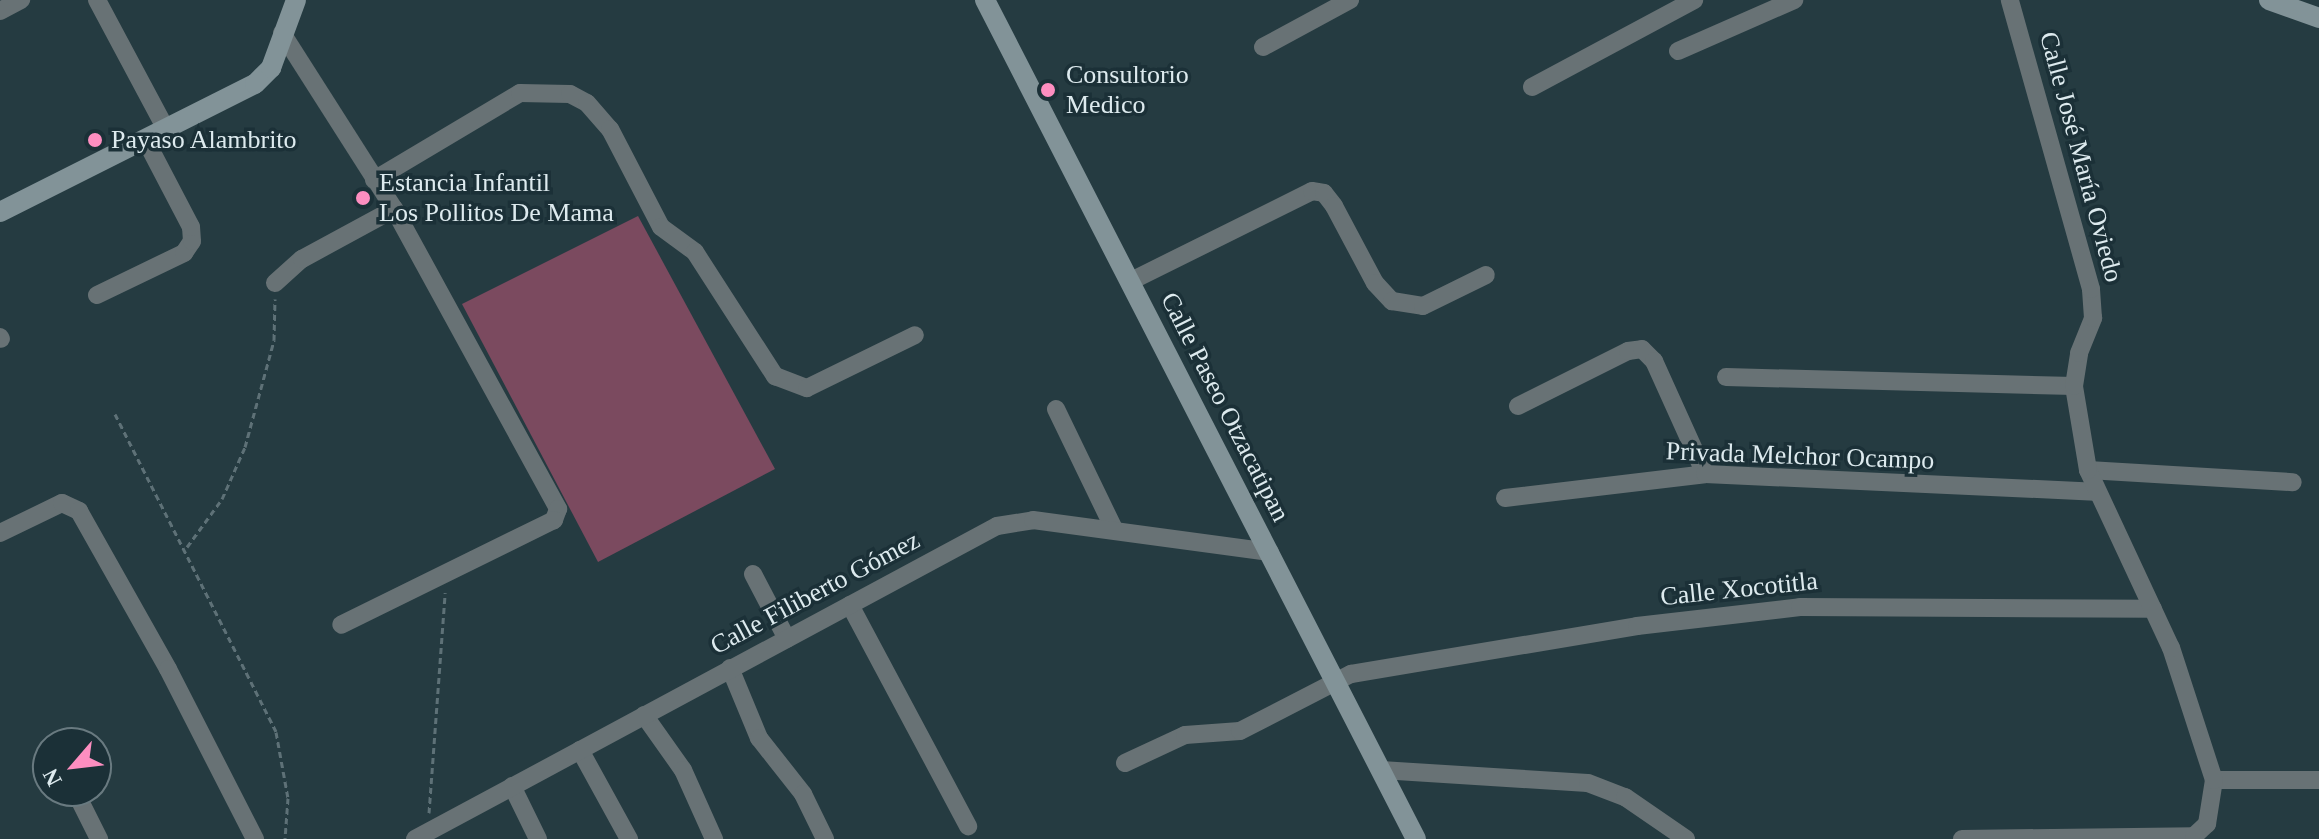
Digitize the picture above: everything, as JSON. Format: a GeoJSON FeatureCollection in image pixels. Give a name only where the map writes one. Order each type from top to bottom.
{"type":"FeatureCollection","features":[{"type":"Feature","properties":{"kind":"main road"},"geometry":{"type":"LineString","coordinates":[[0,212],[264,78],[296,0]]}},
{"type":"Feature","properties":{"kind":"main road","name":"Calle Paseo Otzacatipan"},"geometry":{"type":"LineString","coordinates":[[985,0],[1415,839]]}},
{"type":"Feature","properties":{"kind":"main road"},"geometry":{"type":"LineString","coordinates":[[2269,0],[2319,18]]}},
{"type":"Feature","properties":{"kind":"street"},"geometry":{"type":"LineString","coordinates":[[0,11],[21,0]]}},
{"type":"Feature","properties":{"kind":"street"},"geometry":{"type":"LineString","coordinates":[[97,0],[166,129]]}},
{"type":"Feature","properties":{"kind":"street"},"geometry":{"type":"LineString","coordinates":[[1263,47],[1350,0]]}},
{"type":"Feature","properties":{"kind":"street"},"geometry":{"type":"LineString","coordinates":[[1532,87],[1694,0]]}},
{"type":"Feature","properties":{"kind":"street"},"geometry":{"type":"LineString","coordinates":[[1678,51],[1794,0]]}},
{"type":"Feature","properties":{"kind":"street","name":"Calle José María Oviedo"},"geometry":{"type":"LineString","coordinates":[[1962,839],[2194,836],[2207,824],[2214,780],[2171,648],[2095,492],[2088,470],[2074,386],[2079,353],[2093,318],[2091,289],[2010,0]]}},
{"type":"Feature","properties":{"kind":"street"},"geometry":{"type":"LineString","coordinates":[[282,33],[394,209],[558,513],[341,625]]}},
{"type":"Feature","properties":{"kind":"street"},"geometry":{"type":"LineString","coordinates":[[374,180],[520,93],[570,94],[587,103],[610,129],[661,227],[695,252],[775,376],[807,388],[915,335]]}},
{"type":"Feature","properties":{"kind":"street"},"geometry":{"type":"LineString","coordinates":[[97,295],[184,253],[192,241],[191,227],[145,139]]}},
{"type":"Feature","properties":{"kind":"street"},"geometry":{"type":"LineString","coordinates":[[1131,281],[1312,191],[1324,193],[1334,206],[1375,283],[1392,301],[1423,306],[1486,275]]}},
{"type":"Feature","properties":{"kind":"street"},"geometry":{"type":"LineString","coordinates":[[275,283],[302,259],[394,209]]}},
{"type":"Feature","properties":{"kind":"street"},"geometry":{"type":"LineString","coordinates":[[1518,406],[1628,351],[1642,349],[1654,361],[1705,474]]}},
{"type":"Feature","properties":{"kind":"street"},"geometry":{"type":"LineString","coordinates":[[1726,377],[2074,386]]}},
{"type":"Feature","properties":{"kind":"street"},"geometry":{"type":"LineString","coordinates":[[1056,409],[1114,529]]}},
{"type":"Feature","properties":{"kind":"street"},"geometry":{"type":"LineString","coordinates":[[2088,470],[2293,482]]}},
{"type":"Feature","properties":{"kind":"street","name":"Privada Melchor Ocampo"},"geometry":{"type":"LineString","coordinates":[[1505,498],[1705,474],[2095,492]]}},
{"type":"Feature","properties":{"kind":"street"},"geometry":{"type":"LineString","coordinates":[[0,533],[62,503],[79,511],[168,669],[255,839]]}},
{"type":"Feature","properties":{"kind":"street","name":"Calle Filiberto Gómez"},"geometry":{"type":"LineString","coordinates":[[421,836],[997,526],[1033,520],[1270,552]]}},
{"type":"Feature","properties":{"kind":"street"},"geometry":{"type":"LineString","coordinates":[[753,574],[787,639]]}},
{"type":"Feature","properties":{"kind":"street"},"geometry":{"type":"LineString","coordinates":[[850,605],[968,826]]}},
{"type":"Feature","properties":{"kind":"street","name":"Calle Xocotitla"},"geometry":{"type":"LineString","coordinates":[[1125,763],[1185,735],[1240,731],[1335,682],[1499,648],[1758,609],[2153,609]]}},
{"type":"Feature","properties":{"kind":"street"},"geometry":{"type":"LineString","coordinates":[[730,668],[759,738],[803,794],[825,839]]}},
{"type":"Feature","properties":{"kind":"street"},"geometry":{"type":"LineString","coordinates":[[644,715],[683,770],[714,839]]}},
{"type":"Feature","properties":{"kind":"street"},"geometry":{"type":"LineString","coordinates":[[580,750],[629,839]]}},
{"type":"Feature","properties":{"kind":"street"},"geometry":{"type":"LineString","coordinates":[[1381,770],[1588,783],[1625,797],[1686,839]]}},
{"type":"Feature","properties":{"kind":"street"},"geometry":{"type":"LineString","coordinates":[[2214,780],[2319,780]]}},
{"type":"Feature","properties":{"kind":"street"},"geometry":{"type":"LineString","coordinates":[[512,786],[538,839]]}},
{"type":"Feature","properties":{"kind":"street"},"geometry":{"type":"LineString","coordinates":[[83,807],[99,839]]}},
{"type":"Feature","properties":{"kind":"path"},"geometry":{"type":"LineString","coordinates":[[187,547],[222,499],[245,447],[274,340],[275,283]]}},
{"type":"Feature","properties":{"kind":"path"},"geometry":{"type":"LineString","coordinates":[[115,414],[187,547],[276,732],[288,798],[285,839]]}},
{"type":"Feature","properties":{"kind":"path"},"geometry":{"type":"LineString","coordinates":[[421,836],[446,573]]}},
{"type":"Feature","properties":{"kind":"shaded area"},"geometry":{"type":"Polygon","coordinates":[[[638,216],[775,469],[598,562],[462,304],[638,216]]]}},
{"type":"Feature","properties":{"kind":"place","name":"Consultorio Medico"},"geometry":{"type":"Point","coordinates":[1048,90]}},
{"type":"Feature","properties":{"kind":"place","name":"Payaso Alambrito"},"geometry":{"type":"Point","coordinates":[95,140]}},
{"type":"Feature","properties":{"kind":"place","name":"Estancia Infantil Los Pollitos De Mama"},"geometry":{"type":"Point","coordinates":[363,198]}}]}
